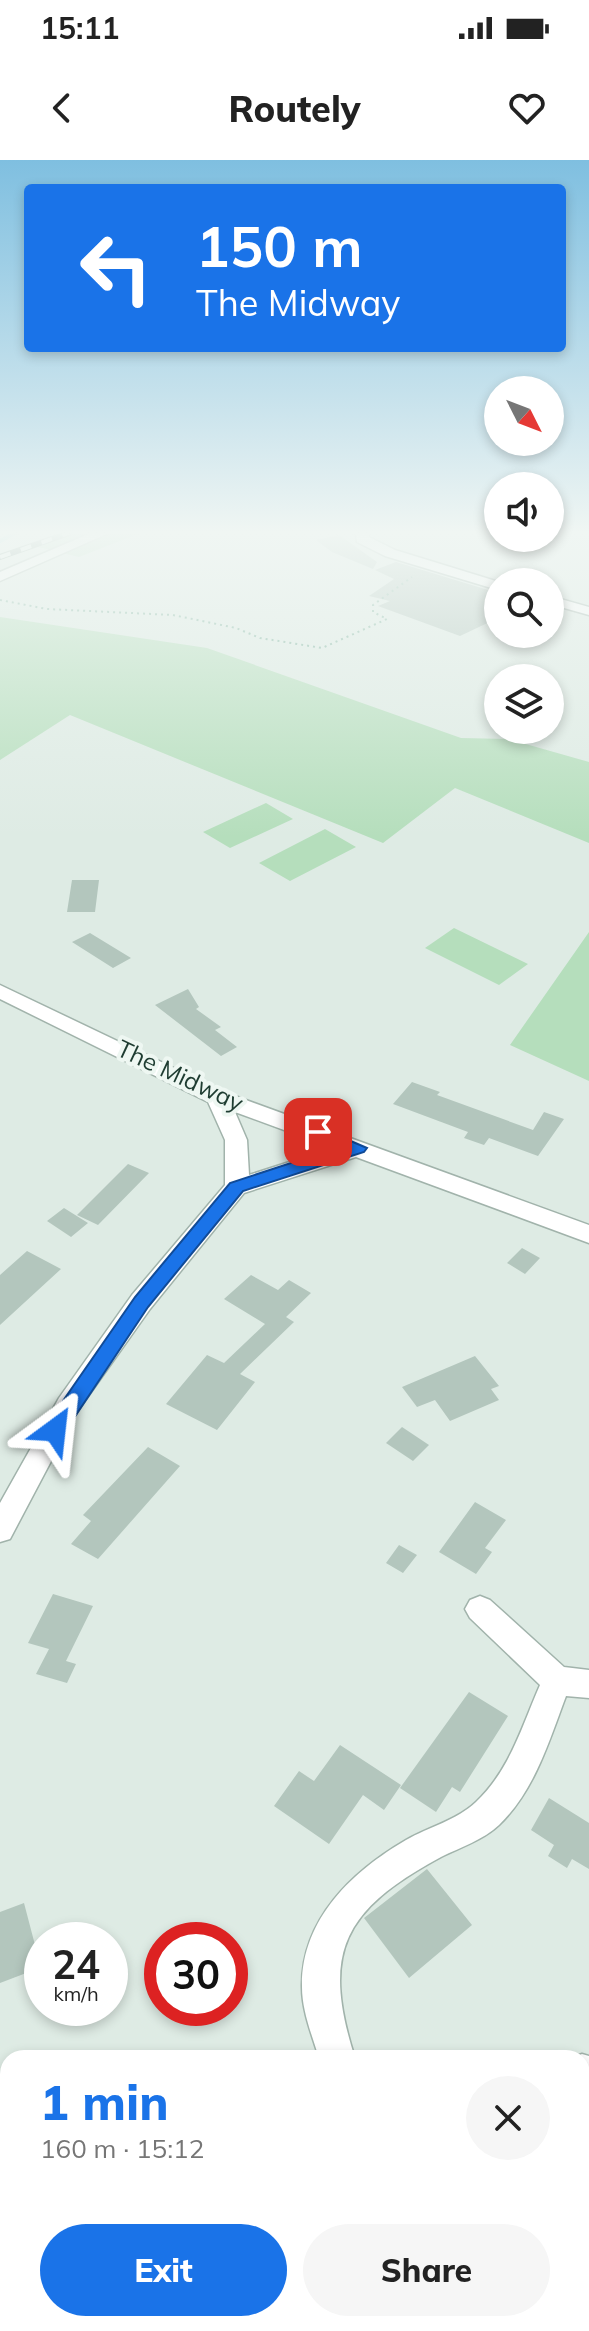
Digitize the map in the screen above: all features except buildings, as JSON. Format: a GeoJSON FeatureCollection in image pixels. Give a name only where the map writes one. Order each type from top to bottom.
{"type":"FeatureCollection","features":[{"type":"Feature","properties":{"kind":"street","name":"The Midway"},"geometry":{"type":"LineString","coordinates":[[0,991],[216,1097],[589,1234]]}},
{"type":"Feature","properties":{"kind":"street"},"geometry":{"type":"LineString","coordinates":[[216,1097],[234,1127],[240,1149],[236,1187]]}},
{"type":"Feature","properties":{"kind":"street"},"geometry":{"type":"LineString","coordinates":[[0,1530],[68,1405],[141,1302],[236,1187],[358,1148]]}},
{"type":"Feature","properties":{"kind":"street"},"geometry":{"type":"LineString","coordinates":[[335,2050],[323,2010],[320,1976],[334,1927],[349,1902],[372,1880],[489,1812],[527,1760],[573,1682],[480,1609]]}},
{"type":"Feature","properties":{"kind":"path"},"geometry":{"type":"LineString","coordinates":[[251,634],[322,648],[353,634]]}},
{"type":"Feature","properties":{"kind":"green space"},"geometry":{"type":"Polygon","coordinates":[[[0,634],[116,634],[207,648],[461,738],[484,738],[484,744],[526,744],[589,762],[589,843],[455,788],[383,843],[70,715],[0,760],[0,634]]]}},
{"type":"Feature","properties":{"kind":"green space"},"geometry":{"type":"Polygon","coordinates":[[[266,803],[293,819],[230,848],[203,832],[266,803]]]}},
{"type":"Feature","properties":{"kind":"green space"},"geometry":{"type":"Polygon","coordinates":[[[325,829],[356,847],[290,881],[259,863],[325,829]]]}},
{"type":"Feature","properties":{"kind":"green space"},"geometry":{"type":"Polygon","coordinates":[[[454,928],[528,964],[499,985],[425,948],[454,928]]]}},
{"type":"Feature","properties":{"kind":"green space"},"geometry":{"type":"Polygon","coordinates":[[[589,932],[589,1081],[510,1045],[589,932]]]}},
{"type":"Feature","properties":{"kind":"route"},"geometry":{"type":"LineString","coordinates":[[55,1430],[68,1405],[141,1302],[236,1187],[358,1148],[318,1132]]}}]}
